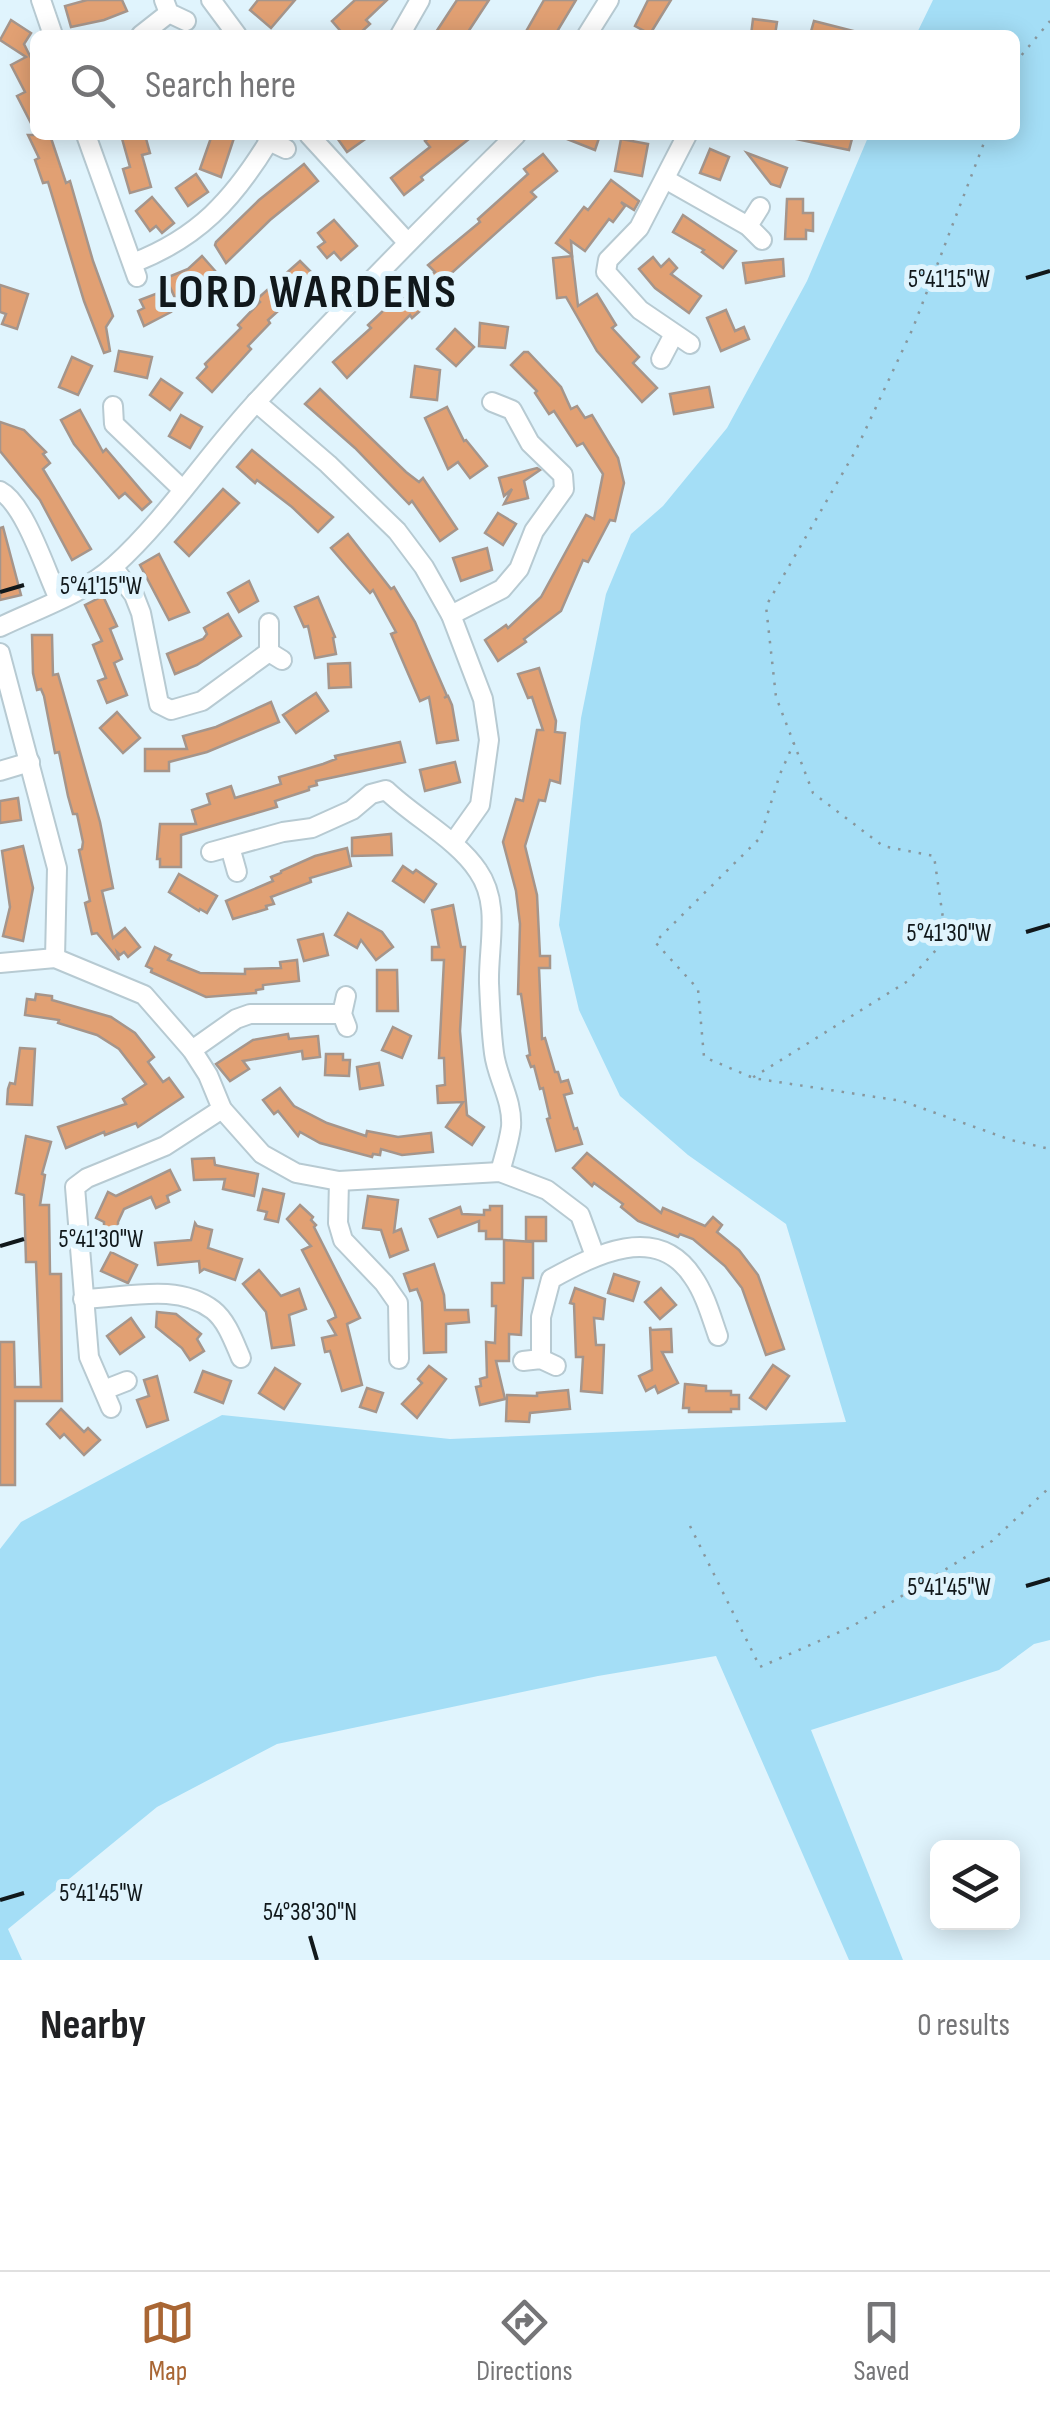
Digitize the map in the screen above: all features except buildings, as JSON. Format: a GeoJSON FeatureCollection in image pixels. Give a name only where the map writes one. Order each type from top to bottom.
{"type":"FeatureCollection","features":[{"type":"Feature","properties":{"kind":"street"},"geometry":{"type":"LineString","coordinates":[[41,0],[51,30]]}},
{"type":"Feature","properties":{"kind":"street"},"geometry":{"type":"LineString","coordinates":[[211,0],[233,30]]}},
{"type":"Feature","properties":{"kind":"street"},"geometry":{"type":"LineString","coordinates":[[403,30],[420,0]]}},
{"type":"Feature","properties":{"kind":"street"},"geometry":{"type":"LineString","coordinates":[[590,30],[609,0]]}},
{"type":"Feature","properties":{"kind":"street"},"geometry":{"type":"LineString","coordinates":[[148,30],[173,11]]}},
{"type":"Feature","properties":{"kind":"street"},"geometry":{"type":"LineString","coordinates":[[88,140],[135,270],[203,225],[243,184],[274,142]]}},
{"type":"Feature","properties":{"kind":"street"},"geometry":{"type":"LineString","coordinates":[[314,140],[408,242]]}},
{"type":"Feature","properties":{"kind":"street"},"geometry":{"type":"LineString","coordinates":[[0,628],[113,566],[256,402],[511,140]]}},
{"type":"Feature","properties":{"kind":"street"},"geometry":{"type":"LineString","coordinates":[[661,359],[681,340],[640,310],[606,272],[608,260],[638,228],[682,140]]}},
{"type":"Feature","properties":{"kind":"street"},"geometry":{"type":"LineString","coordinates":[[665,179],[755,233],[760,207]]}},
{"type":"Feature","properties":{"kind":"street"},"geometry":{"type":"LineString","coordinates":[[256,402],[328,464],[397,532],[424,567],[451,615],[483,699],[490,740],[480,805],[453,843]]}},
{"type":"Feature","properties":{"kind":"street"},"geometry":{"type":"LineString","coordinates":[[451,615],[502,589],[520,569],[534,531],[564,489],[563,475],[530,443],[512,410],[492,402]]}},
{"type":"Feature","properties":{"kind":"street"},"geometry":{"type":"LineString","coordinates":[[113,406],[114,424],[183,490]]}},
{"type":"Feature","properties":{"kind":"street"},"geometry":{"type":"LineString","coordinates":[[0,491],[9,496],[32,536],[58,599]]}},
{"type":"Feature","properties":{"kind":"street"},"geometry":{"type":"LineString","coordinates":[[113,566],[141,612],[159,704],[171,710],[202,701],[275,656],[269,623]]}},
{"type":"Feature","properties":{"kind":"street"},"geometry":{"type":"LineString","coordinates":[[0,653],[57,868],[55,958]]}},
{"type":"Feature","properties":{"kind":"street"},"geometry":{"type":"LineString","coordinates":[[0,771],[30,762]]}},
{"type":"Feature","properties":{"kind":"street"},"geometry":{"type":"LineString","coordinates":[[211,852],[312,828],[352,810],[371,794],[386,790],[453,843],[479,871],[489,896],[492,922],[489,981],[494,1057],[510,1116],[500,1172]]}},
{"type":"Feature","properties":{"kind":"street"},"geometry":{"type":"LineString","coordinates":[[230,846],[237,872]]}},
{"type":"Feature","properties":{"kind":"street"},"geometry":{"type":"LineString","coordinates":[[0,963],[55,958],[144,995],[192,1050],[222,1109],[262,1154],[296,1173],[339,1181],[500,1172],[547,1190],[580,1215],[595,1256]]}},
{"type":"Feature","properties":{"kind":"street"},"geometry":{"type":"LineString","coordinates":[[192,1050],[250,1014],[345,1012]]}},
{"type":"Feature","properties":{"kind":"street"},"geometry":{"type":"LineString","coordinates":[[111,1408],[90,1357],[75,1187],[87,1178],[165,1146],[222,1109]]}},
{"type":"Feature","properties":{"kind":"street"},"geometry":{"type":"LineString","coordinates":[[339,1181],[338,1222],[344,1240],[398,1303],[399,1350],[378,1342]]}},
{"type":"Feature","properties":{"kind":"street"},"geometry":{"type":"LineString","coordinates":[[540,1362],[541,1317],[551,1279],[595,1256],[640,1245],[668,1254],[692,1274],[718,1336]]}},
{"type":"Feature","properties":{"kind":"street"},"geometry":{"type":"LineString","coordinates":[[83,1299],[180,1294],[213,1310],[230,1333],[241,1358]]}},
{"type":"Feature","properties":{"kind":"street"},"geometry":{"type":"LineString","coordinates":[[230,1333],[248,1324]]}},
{"type":"Feature","properties":{"kind":"street"},"geometry":{"type":"LineString","coordinates":[[104,1390],[126,1381]]}},
{"type":"Feature","properties":{"kind":"path"},"geometry":{"type":"LineString","coordinates":[[1020,57],[1050,21]]}},
{"type":"Feature","properties":{"kind":"path"},"geometry":{"type":"LineString","coordinates":[[752,1078],[908,981],[946,939],[934,856],[883,846],[813,793],[776,697],[766,606],[864,432],[913,328],[986,140]]}},
{"type":"Feature","properties":{"kind":"path"},"geometry":{"type":"LineString","coordinates":[[794,743],[760,838],[655,942],[698,989],[704,1058],[752,1078],[902,1101],[1011,1140],[1050,1149]]}},
{"type":"Feature","properties":{"kind":"path"},"geometry":{"type":"LineString","coordinates":[[690,1526],[760,1667],[851,1626],[992,1542],[1050,1487]]}},
{"type":"Feature","properties":{"kind":"shaded area"},"geometry":{"type":"Polygon","coordinates":[[[933,0],[1050,0],[1050,1640],[1034,1644],[999,1670],[811,1730],[903,1960],[849,1960],[716,1656],[598,1676],[277,1744],[157,1807],[8,1929],[22,1960],[0,1960],[0,1549],[21,1522],[222,1415],[450,1439],[846,1422],[786,1224],[688,1155],[620,1096],[579,1010],[559,925],[581,718],[606,594],[631,534],[663,506],[727,428],[807,281],[867,140],[1020,140],[1020,30],[918,30],[933,0]]]}},
{"type":"Feature","properties":{"kind":"district","name":"LORD WARDENS"},"geometry":{"type":"Point","coordinates":[308,290]}}]}
